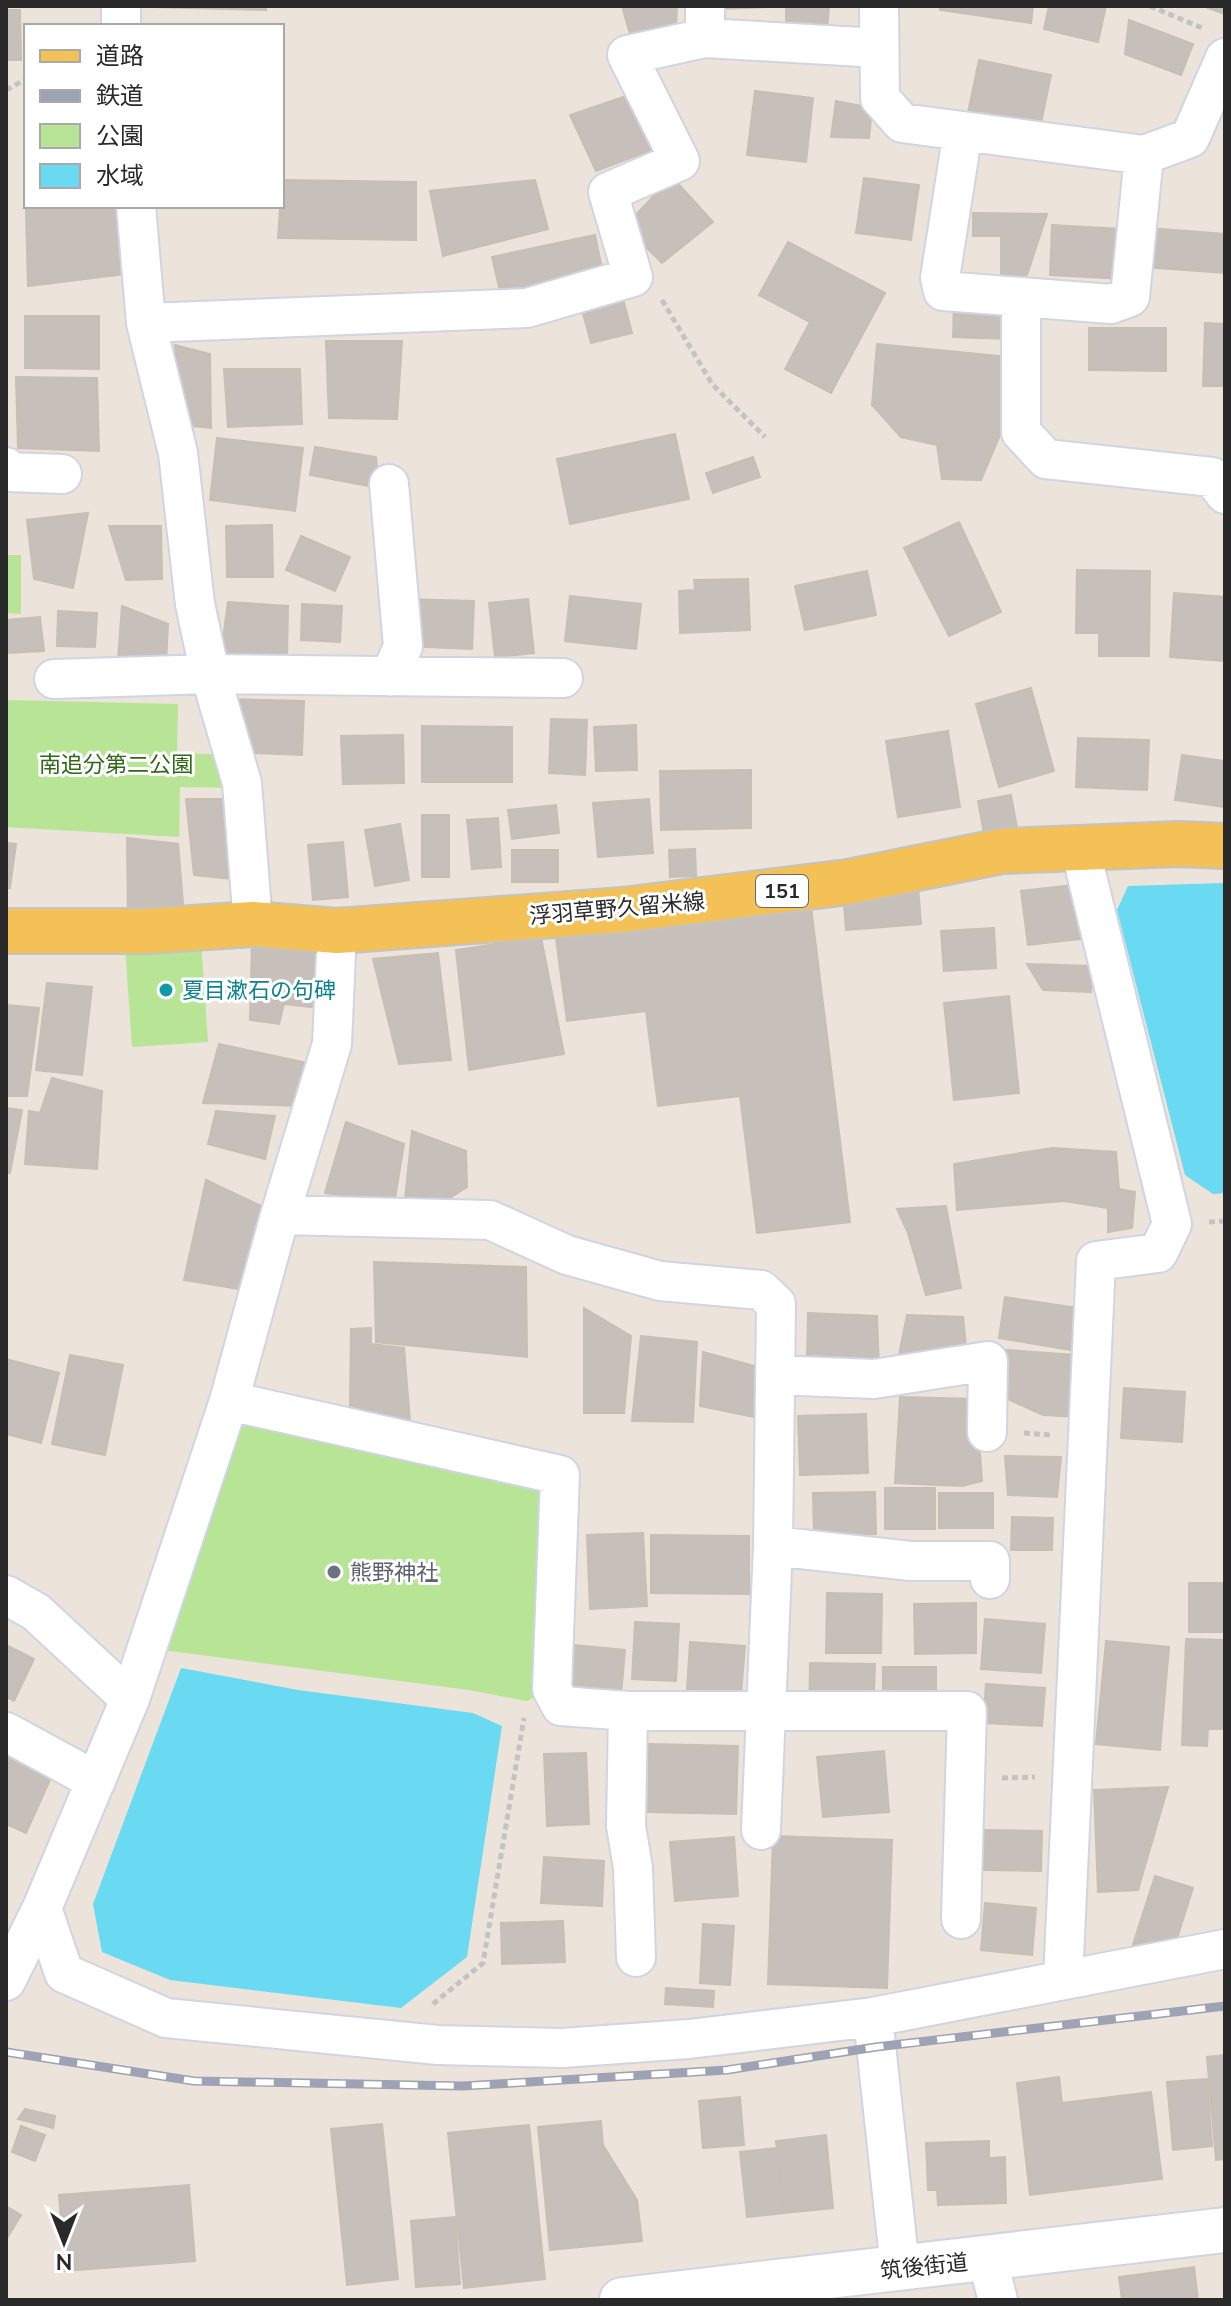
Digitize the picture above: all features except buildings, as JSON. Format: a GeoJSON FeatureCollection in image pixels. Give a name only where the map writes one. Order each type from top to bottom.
{"type":"FeatureCollection","features":[{"type":"Feature","properties":{"kind":"main road","name":"浮羽草野久留米線"},"geometry":{"type":"LineString","coordinates":[[6,931],[146,931],[253,924],[337,931],[623,910],[848,882],[1002,851],[1178,844],[1225,846]]}},
{"type":"Feature","properties":{"kind":"street"},"geometry":{"type":"LineString","coordinates":[[879,6],[880,98],[902,123],[1144,155],[1190,138],[1219,45]]}},
{"type":"Feature","properties":{"kind":"street"},"geometry":{"type":"LineString","coordinates":[[146,323],[527,308],[633,277],[608,192],[680,161],[627,55],[705,22],[879,48]]}},
{"type":"Feature","properties":{"kind":"street"},"geometry":{"type":"LineString","coordinates":[[963,131],[940,278],[943,291],[1111,304],[1130,297],[1144,155]]}},
{"type":"Feature","properties":{"kind":"street"},"geometry":{"type":"LineString","coordinates":[[136,208],[146,323],[178,453],[195,604],[210,674],[242,783],[253,924]]}},
{"type":"Feature","properties":{"kind":"street"},"geometry":{"type":"LineString","coordinates":[[1021,298],[1021,432],[1046,459],[1212,477],[1225,494]]}},
{"type":"Feature","properties":{"kind":"street"},"geometry":{"type":"LineString","coordinates":[[6,467],[8,472],[62,474]]}},
{"type":"Feature","properties":{"kind":"street"},"geometry":{"type":"LineString","coordinates":[[389,484],[403,646],[390,677]]}},
{"type":"Feature","properties":{"kind":"street"},"geometry":{"type":"LineString","coordinates":[[54,679],[210,674],[563,678]]}},
{"type":"Feature","properties":{"kind":"street"},"geometry":{"type":"LineString","coordinates":[[1063,1980],[1096,1261],[1158,1253],[1172,1224],[1080,848]]}},
{"type":"Feature","properties":{"kind":"street"},"geometry":{"type":"LineString","coordinates":[[6,1981],[42,1908],[130,1699],[229,1401],[280,1215],[332,1044],[337,931]]}},
{"type":"Feature","properties":{"kind":"street"},"geometry":{"type":"LineString","coordinates":[[280,1215],[490,1220],[567,1255],[660,1281],[761,1290],[776,1304],[773,1546],[761,1830]]}},
{"type":"Feature","properties":{"kind":"street"},"geometry":{"type":"LineString","coordinates":[[775,1375],[874,1379],[988,1361],[987,1432]]}},
{"type":"Feature","properties":{"kind":"street"},"geometry":{"type":"LineString","coordinates":[[229,1401],[560,1475],[552,1689],[561,1706],[628,1711],[967,1711],[961,1919]]}},
{"type":"Feature","properties":{"kind":"street"},"geometry":{"type":"LineString","coordinates":[[773,1546],[911,1561],[990,1561],[990,1579]]}},
{"type":"Feature","properties":{"kind":"street"},"geometry":{"type":"LineString","coordinates":[[6,1595],[36,1612],[130,1699]]}},
{"type":"Feature","properties":{"kind":"street"},"geometry":{"type":"LineString","coordinates":[[628,1711],[626,1826],[633,1868],[636,1957]]}},
{"type":"Feature","properties":{"kind":"street"},"geometry":{"type":"LineString","coordinates":[[6,1732],[96,1781]]}},
{"type":"Feature","properties":{"kind":"street"},"geometry":{"type":"LineString","coordinates":[[42,1908],[64,1973],[166,2018],[438,2045],[562,2048],[689,2039],[873,2017],[1225,1949]]}},
{"type":"Feature","properties":{"kind":"street"},"geometry":{"type":"LineString","coordinates":[[873,2017],[900,2268]]}},
{"type":"Feature","properties":{"kind":"street","name":"筑後街道"},"geometry":{"type":"LineString","coordinates":[[622,2300],[767,2292],[900,2268],[1225,2230]]}},
{"type":"Feature","properties":{"kind":"street"},"geometry":{"type":"LineString","coordinates":[[987,2259],[998,2300]]}},
{"type":"Feature","properties":{"kind":"path"},"geometry":{"type":"LineString","coordinates":[[1150,6],[1219,45]]}},
{"type":"Feature","properties":{"kind":"path"},"geometry":{"type":"LineString","coordinates":[[6,90],[24,80]]}},
{"type":"Feature","properties":{"kind":"path"},"geometry":{"type":"LineString","coordinates":[[633,277],[666,303],[712,384],[765,437]]}},
{"type":"Feature","properties":{"kind":"path"},"geometry":{"type":"LineString","coordinates":[[422,2013],[483,1963],[527,1701],[552,1689]]}},
{"type":"Feature","properties":{"kind":"path"},"geometry":{"type":"LineString","coordinates":[[965,1779],[1072,1776]]}},
{"type":"Feature","properties":{"kind":"green space"},"geometry":{"type":"Polygon","coordinates":[[[6,555],[21,555],[21,614],[6,613],[6,555]]]}},
{"type":"Feature","properties":{"kind":"green space","name":"南追分第二公園"},"geometry":{"type":"Polygon","coordinates":[[[6,700],[178,704],[177,753],[235,755],[243,788],[180,787],[179,837],[6,827],[6,700]]]}},
{"type":"Feature","properties":{"kind":"green space"},"geometry":{"type":"Polygon","coordinates":[[[200,926],[208,1042],[132,1047],[124,931],[200,926]]]}},
{"type":"Feature","properties":{"kind":"green space"},"geometry":{"type":"Polygon","coordinates":[[[229,1401],[560,1475],[552,1689],[527,1701],[469,1690],[147,1648],[229,1401]]]}},
{"type":"Feature","properties":{"kind":"water"},"geometry":{"type":"Polygon","coordinates":[[[1225,883],[1225,1193],[1213,1194],[1185,1175],[1117,910],[1128,886],[1225,883]]]}},
{"type":"Feature","properties":{"kind":"water"},"geometry":{"type":"Polygon","coordinates":[[[181,1668],[298,1690],[473,1713],[502,1726],[467,1957],[401,2008],[170,1980],[102,1952],[93,1904],[181,1668]]]}},
{"type":"Feature","properties":{"kind":"railway"},"geometry":{"type":"LineString","coordinates":[[6,2052],[194,2081],[463,2086],[727,2070],[876,2047],[1225,2006]]}},
{"type":"Feature","properties":{"kind":"place","name":"夏目漱石の句碑"},"geometry":{"type":"Point","coordinates":[166,990]}},
{"type":"Feature","properties":{"kind":"place","name":"熊野神社"},"geometry":{"type":"Point","coordinates":[334,1572]}}]}
